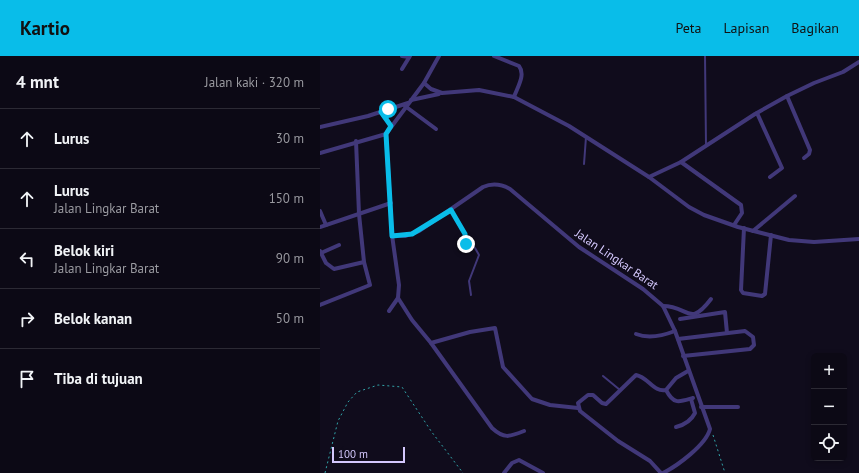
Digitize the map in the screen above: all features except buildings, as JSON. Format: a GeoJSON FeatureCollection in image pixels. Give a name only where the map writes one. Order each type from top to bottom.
{"type":"FeatureCollection","features":[{"type":"Feature","properties":{"kind":"street"},"geometry":{"type":"LineString","coordinates":[[402,56],[410,56]]}},
{"type":"Feature","properties":{"kind":"street"},"geometry":{"type":"LineString","coordinates":[[402,69],[410,56]]}},
{"type":"Feature","properties":{"kind":"street"},"geometry":{"type":"LineString","coordinates":[[389,311],[398,298],[399,285],[392,236],[386,134],[424,83],[440,56]]}},
{"type":"Feature","properties":{"kind":"street"},"geometry":{"type":"LineString","coordinates":[[494,56],[519,66],[521,69],[522,76],[514,97]]}},
{"type":"Feature","properties":{"kind":"street"},"geometry":{"type":"LineString","coordinates":[[649,177],[681,162],[757,113],[787,96],[814,83],[843,72],[859,62]]}},
{"type":"Feature","properties":{"kind":"street"},"geometry":{"type":"LineString","coordinates":[[424,83],[431,90],[442,93]]}},
{"type":"Feature","properties":{"kind":"street"},"geometry":{"type":"LineString","coordinates":[[320,127],[381,112],[442,93],[479,90],[514,97],[569,126],[649,177],[689,207],[704,215],[753,231],[804,242],[859,239]]}},
{"type":"Feature","properties":{"kind":"street"},"geometry":{"type":"LineString","coordinates":[[787,96],[810,150],[809,154],[804,158]]}},
{"type":"Feature","properties":{"kind":"street"},"geometry":{"type":"LineString","coordinates":[[408,103],[436,130]]}},
{"type":"Feature","properties":{"kind":"street"},"geometry":{"type":"LineString","coordinates":[[381,112],[391,126]]}},
{"type":"Feature","properties":{"kind":"street"},"geometry":{"type":"LineString","coordinates":[[757,113],[782,168],[770,176]]}},
{"type":"Feature","properties":{"kind":"street"},"geometry":{"type":"LineString","coordinates":[[320,153],[356,141],[386,134]]}},
{"type":"Feature","properties":{"kind":"street"},"geometry":{"type":"LineString","coordinates":[[320,304],[370,285],[364,262],[359,214],[356,141]]}},
{"type":"Feature","properties":{"kind":"street"},"geometry":{"type":"LineString","coordinates":[[681,162],[741,205],[742,213],[734,225]]}},
{"type":"Feature","properties":{"kind":"street","name":"Jalan Lingkar Barat"},"geometry":{"type":"LineString","coordinates":[[392,236],[412,234],[488,185],[493,184],[506,187],[579,247],[643,288],[663,306],[675,331],[688,371],[710,429]]}},
{"type":"Feature","properties":{"kind":"street"},"geometry":{"type":"LineString","coordinates":[[753,231],[795,196]]}},
{"type":"Feature","properties":{"kind":"street"},"geometry":{"type":"LineString","coordinates":[[320,227],[391,203]]}},
{"type":"Feature","properties":{"kind":"street"},"geometry":{"type":"LineString","coordinates":[[320,211],[326,225]]}},
{"type":"Feature","properties":{"kind":"street"},"geometry":{"type":"LineString","coordinates":[[744,228],[741,290],[743,293],[762,296],[765,294],[771,235]]}},
{"type":"Feature","properties":{"kind":"street"},"geometry":{"type":"LineString","coordinates":[[339,245],[321,252],[326,263],[334,269],[364,262]]}},
{"type":"Feature","properties":{"kind":"street"},"geometry":{"type":"LineString","coordinates":[[398,298],[412,320],[492,428],[500,435],[509,436],[524,431]]}},
{"type":"Feature","properties":{"kind":"street"},"geometry":{"type":"LineString","coordinates":[[672,325],[687,314],[697,313],[711,299]]}},
{"type":"Feature","properties":{"kind":"street"},"geometry":{"type":"LineString","coordinates":[[663,306],[675,307],[687,314]]}},
{"type":"Feature","properties":{"kind":"street"},"geometry":{"type":"LineString","coordinates":[[680,319],[725,312],[727,333]]}},
{"type":"Feature","properties":{"kind":"street"},"geometry":{"type":"LineString","coordinates":[[430,343],[470,332],[495,328],[503,367],[532,399],[550,405],[578,408],[618,441],[650,461],[662,473],[677,465],[699,446],[706,438],[710,429]]}},
{"type":"Feature","properties":{"kind":"street"},"geometry":{"type":"LineString","coordinates":[[636,334],[648,337],[675,331]]}},
{"type":"Feature","properties":{"kind":"street"},"geometry":{"type":"LineString","coordinates":[[678,339],[744,332],[753,337],[754,345],[750,349],[683,356]]}},
{"type":"Feature","properties":{"kind":"street"},"geometry":{"type":"LineString","coordinates":[[666,390],[676,378],[688,371]]}},
{"type":"Feature","properties":{"kind":"street"},"geometry":{"type":"LineString","coordinates":[[578,408],[578,402],[588,395],[593,394],[604,404],[621,390],[634,376],[638,375],[658,390],[666,390]]}},
{"type":"Feature","properties":{"kind":"street"},"geometry":{"type":"LineString","coordinates":[[666,390],[672,400],[676,402],[698,397]]}},
{"type":"Feature","properties":{"kind":"street"},"geometry":{"type":"LineString","coordinates":[[676,427],[684,425],[693,417],[695,413],[691,399]]}},
{"type":"Feature","properties":{"kind":"street"},"geometry":{"type":"LineString","coordinates":[[701,407],[738,407]]}},
{"type":"Feature","properties":{"kind":"street"},"geometry":{"type":"LineString","coordinates":[[504,473],[512,463],[519,460],[543,473]]}},
{"type":"Feature","properties":{"kind":"lane"},"geometry":{"type":"LineString","coordinates":[[705,56],[706,146]]}},
{"type":"Feature","properties":{"kind":"lane"},"geometry":{"type":"LineString","coordinates":[[584,164],[586,137]]}},
{"type":"Feature","properties":{"kind":"lane"},"geometry":{"type":"LineString","coordinates":[[451,210],[465,234],[466,244],[475,248],[479,255],[469,280],[471,295]]}},
{"type":"Feature","properties":{"kind":"lane"},"geometry":{"type":"LineString","coordinates":[[603,376],[621,390]]}},
{"type":"Feature","properties":{"kind":"path"},"geometry":{"type":"LineString","coordinates":[[325,473],[338,422],[348,402],[357,392],[378,385],[402,387],[431,431],[463,473]]}},
{"type":"Feature","properties":{"kind":"path"},"geometry":{"type":"LineString","coordinates":[[710,429],[720,453],[725,473]]}},
{"type":"Feature","properties":{"kind":"route"},"geometry":{"type":"LineString","coordinates":[[388,109],[381,112],[391,126],[386,134],[386,146],[392,236],[405,236],[419,231],[451,210],[465,234],[466,244]]}}]}
